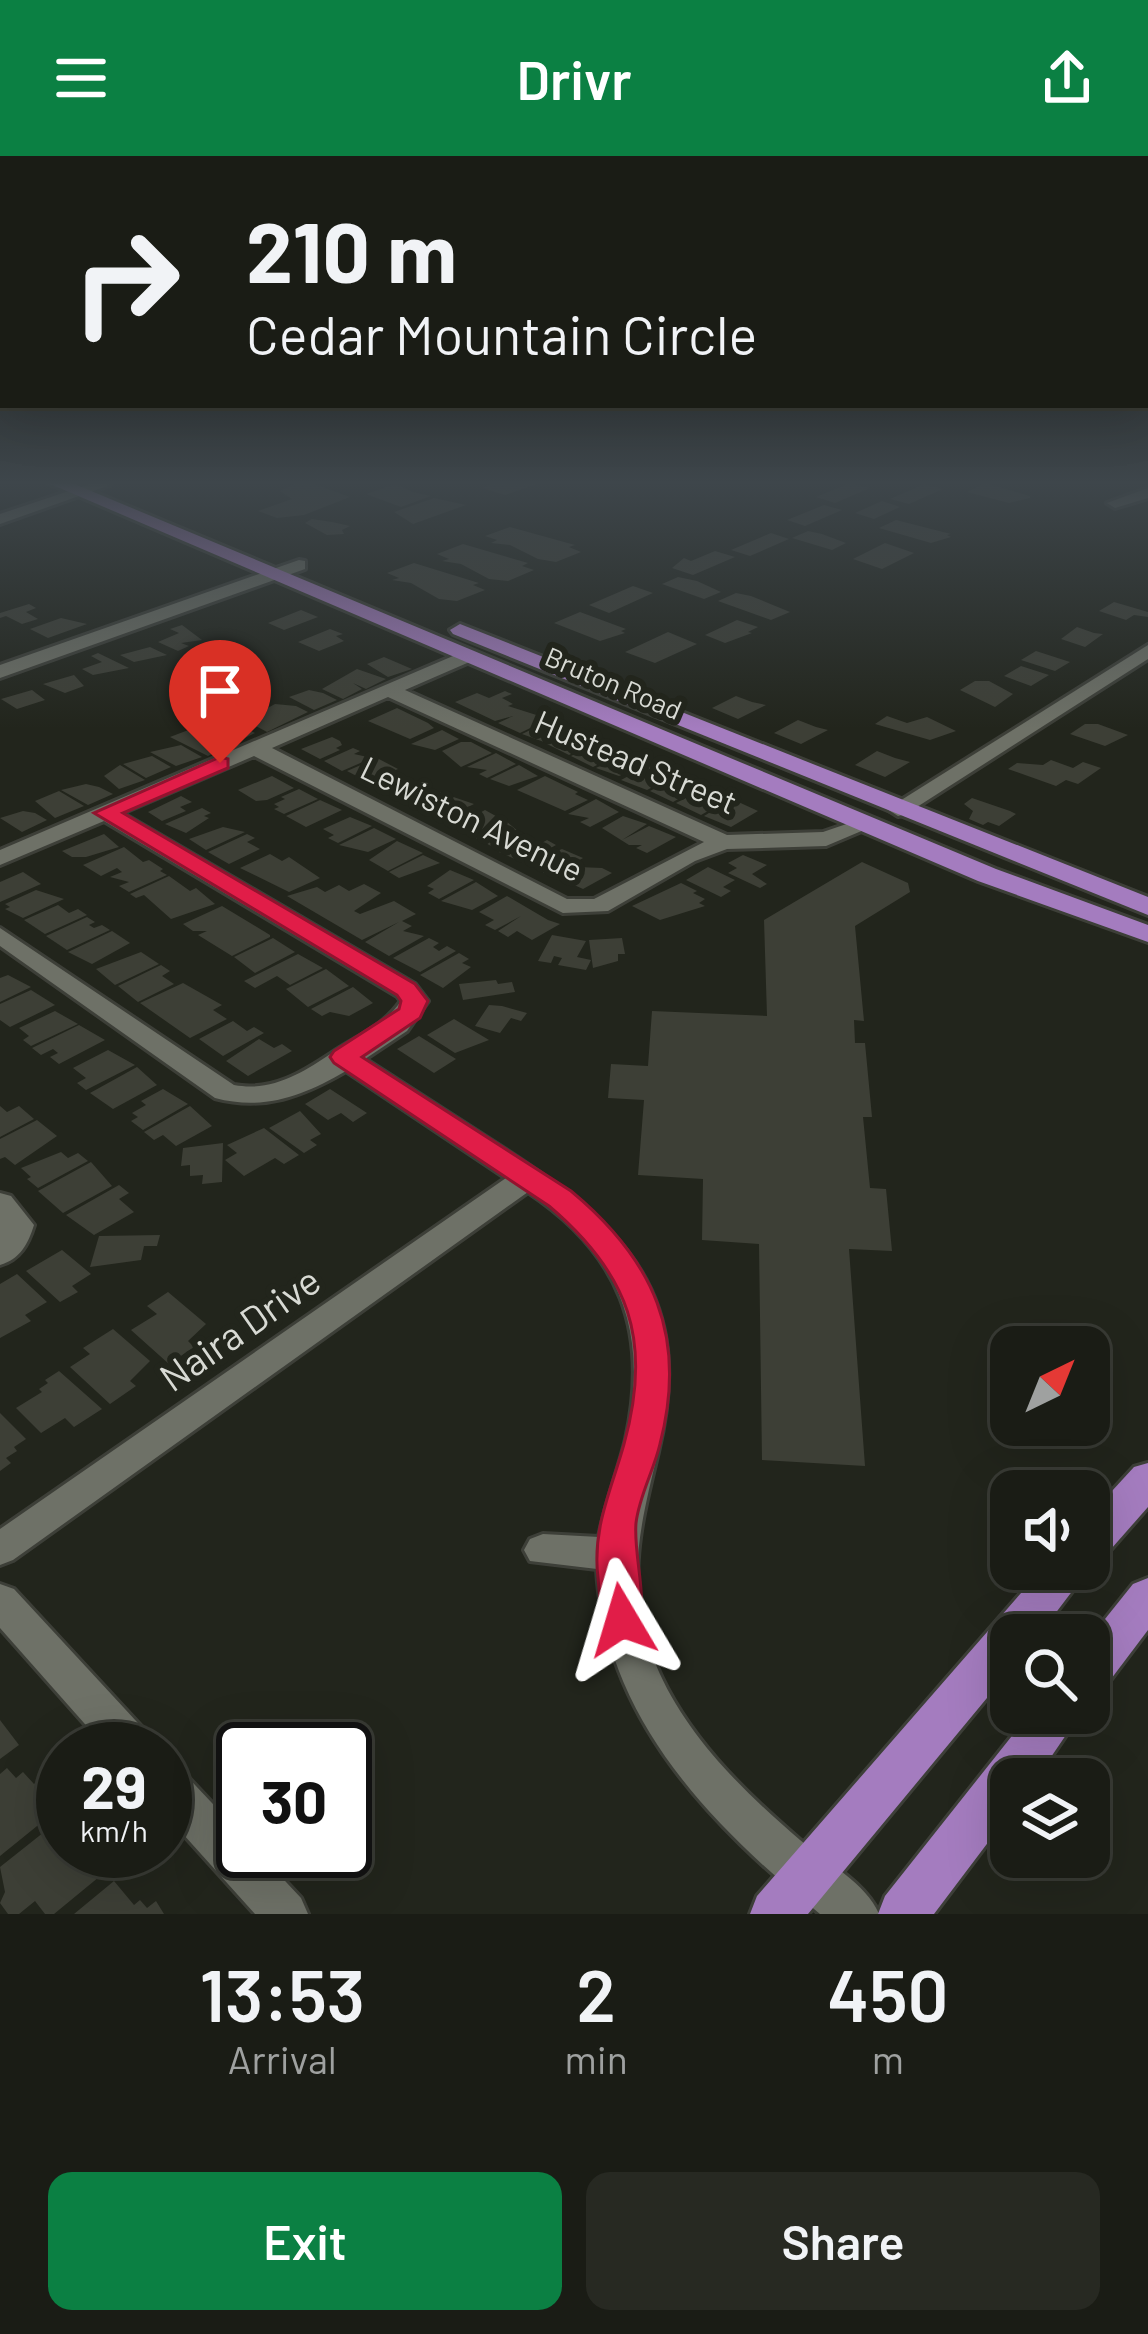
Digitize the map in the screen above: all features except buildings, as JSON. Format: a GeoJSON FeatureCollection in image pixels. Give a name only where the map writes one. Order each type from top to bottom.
{"type":"FeatureCollection","features":[{"type":"Feature","properties":{"kind":"main road","name":"Bruton Road"},"geometry":{"type":"LineString","coordinates":[[255,565],[867,824],[1148,934]]}},
{"type":"Feature","properties":{"kind":"main road","name":"Bruton Road"},"geometry":{"type":"LineString","coordinates":[[299,565],[1148,907]]}},
{"type":"Feature","properties":{"kind":"main road"},"geometry":{"type":"LineString","coordinates":[[413,633],[439,622]]}},
{"type":"Feature","properties":{"kind":"main road"},"geometry":{"type":"LineString","coordinates":[[467,656],[493,644]]}},
{"type":"Feature","properties":{"kind":"main road"},"geometry":{"type":"LineString","coordinates":[[630,724],[656,710]]}},
{"type":"Feature","properties":{"kind":"main road"},"geometry":{"type":"LineString","coordinates":[[867,824],[898,809]]}},
{"type":"Feature","properties":{"kind":"main road"},"geometry":{"type":"LineString","coordinates":[[1084,912],[1108,894]]}},
{"type":"Feature","properties":{"kind":"main road"},"geometry":{"type":"LineString","coordinates":[[1110,1522],[1148,1479]]}},
{"type":"Feature","properties":{"kind":"main road"},"geometry":{"type":"LineString","coordinates":[[775,1914],[1050,1590]]}},
{"type":"Feature","properties":{"kind":"main road"},"geometry":{"type":"LineString","coordinates":[[1110,1646],[1148,1597]]}},
{"type":"Feature","properties":{"kind":"main road"},"geometry":{"type":"LineString","coordinates":[[903,1914],[1042,1734]]}},
{"type":"Feature","properties":{"kind":"street"},"geometry":{"type":"LineString","coordinates":[[6,665],[299,565]]}},
{"type":"Feature","properties":{"kind":"street"},"geometry":{"type":"LineString","coordinates":[[898,809],[1148,651]]}},
{"type":"Feature","properties":{"kind":"street"},"geometry":{"type":"LineString","coordinates":[[0,859],[467,656]]}},
{"type":"Feature","properties":{"kind":"street","name":"Hustead Street"},"geometry":{"type":"LineString","coordinates":[[388,690],[724,842],[826,839],[867,824]]}},
{"type":"Feature","properties":{"kind":"street","name":"Lewiston Avenue"},"geometry":{"type":"LineString","coordinates":[[255,748],[563,906],[599,906],[688,856],[724,842]]}},
{"type":"Feature","properties":{"kind":"street"},"geometry":{"type":"LineString","coordinates":[[0,935],[239,1097],[278,1095],[410,1013],[415,1001],[406,990],[106,813]]}},
{"type":"Feature","properties":{"kind":"street"},"geometry":{"type":"LineString","coordinates":[[344,1057],[528,1177],[591,1225],[625,1265],[645,1305],[653,1384],[643,1442],[618,1516],[614,1554],[622,1620],[649,1696],[731,1811],[856,1914]]}},
{"type":"Feature","properties":{"kind":"street","name":"Naira Drive"},"geometry":{"type":"LineString","coordinates":[[0,1550],[528,1177]]}},
{"type":"Feature","properties":{"kind":"street"},"geometry":{"type":"LineString","coordinates":[[0,1203],[19,1226],[14,1241],[0,1254]]}},
{"type":"Feature","properties":{"kind":"street"},"geometry":{"type":"LineString","coordinates":[[544,1550],[614,1554]]}},
{"type":"Feature","properties":{"kind":"street"},"geometry":{"type":"LineString","coordinates":[[0,1601],[110,1722]]}},
{"type":"Feature","properties":{"kind":"street"},"geometry":{"type":"LineString","coordinates":[[192,1812],[285,1914]]}},
{"type":"Feature","properties":{"kind":"route"},"geometry":{"type":"LineString","coordinates":[[220,763],[106,813],[406,990],[415,1001],[410,1013],[344,1057],[560,1199],[591,1225],[625,1265],[645,1305],[653,1384],[643,1442],[618,1516],[614,1554],[622,1620]]}}]}
